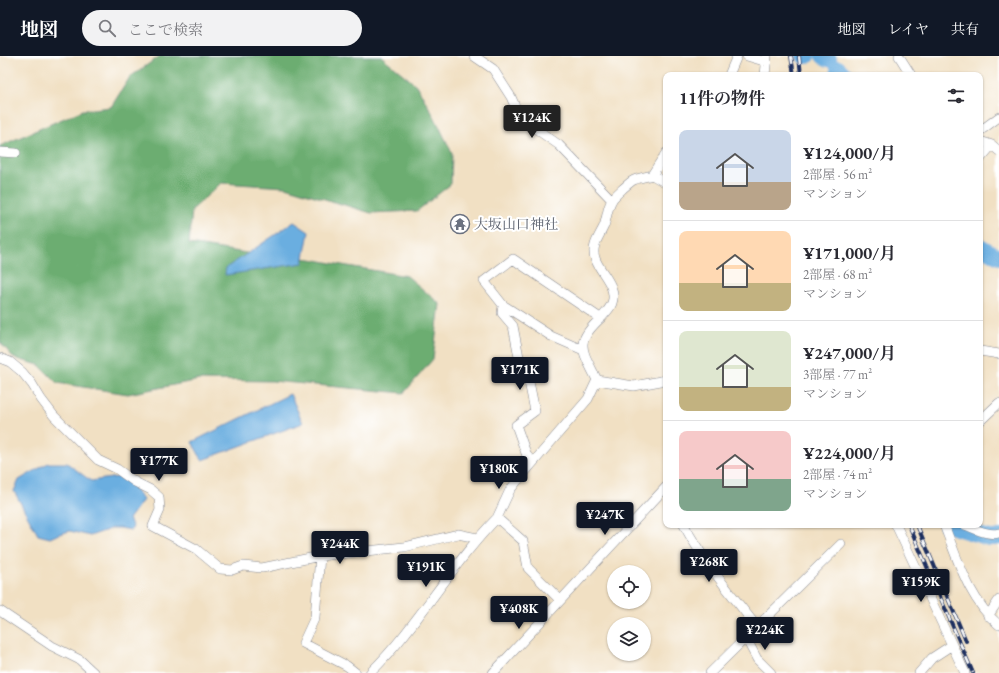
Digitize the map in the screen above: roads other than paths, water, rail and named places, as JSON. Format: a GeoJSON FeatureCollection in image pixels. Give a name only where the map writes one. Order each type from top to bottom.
{"type":"FeatureCollection","features":[{"type":"Feature","properties":{"kind":"street"},"geometry":{"type":"LineString","coordinates":[[474,56],[494,69],[511,97],[518,113],[529,124],[559,145],[612,200]]}},
{"type":"Feature","properties":{"kind":"street"},"geometry":{"type":"LineString","coordinates":[[730,72],[737,56]]}},
{"type":"Feature","properties":{"kind":"street"},"geometry":{"type":"LineString","coordinates":[[747,56],[767,59],[765,72]]}},
{"type":"Feature","properties":{"kind":"street"},"geometry":{"type":"LineString","coordinates":[[899,56],[909,72]]}},
{"type":"Feature","properties":{"kind":"street"},"geometry":{"type":"LineString","coordinates":[[983,129],[999,116]]}},
{"type":"Feature","properties":{"kind":"street"},"geometry":{"type":"LineString","coordinates":[[983,142],[992,145],[999,151]]}},
{"type":"Feature","properties":{"kind":"street"},"geometry":{"type":"LineString","coordinates":[[983,156],[992,145]]}},
{"type":"Feature","properties":{"kind":"street"},"geometry":{"type":"LineString","coordinates":[[0,152],[16,153]]}},
{"type":"Feature","properties":{"kind":"street"},"geometry":{"type":"LineString","coordinates":[[597,380],[583,350],[582,340],[591,327],[608,311],[613,298],[612,287],[595,257],[594,249],[596,242],[604,225],[612,200],[632,181],[652,175],[663,158]]}},
{"type":"Feature","properties":{"kind":"street"},"geometry":{"type":"LineString","coordinates":[[652,175],[663,181]]}},
{"type":"Feature","properties":{"kind":"street"},"geometry":{"type":"LineString","coordinates":[[583,350],[551,336],[503,305],[484,281],[513,259],[600,318]]}},
{"type":"Feature","properties":{"kind":"street"},"geometry":{"type":"LineString","coordinates":[[503,305],[502,313],[513,326],[519,357],[527,372],[535,411],[516,424],[527,456],[533,462]]}},
{"type":"Feature","properties":{"kind":"street"},"geometry":{"type":"LineString","coordinates":[[983,351],[999,354]]}},
{"type":"Feature","properties":{"kind":"street"},"geometry":{"type":"LineString","coordinates":[[0,358],[10,362],[22,372],[54,416],[98,460],[117,469],[135,482],[151,490],[159,498],[160,510],[153,526],[196,549],[220,569],[232,570],[243,566],[262,568],[320,556],[404,547],[458,534],[477,538]]}},
{"type":"Feature","properties":{"kind":"street"},"geometry":{"type":"LineString","coordinates":[[370,673],[414,624],[444,581],[477,538],[497,518],[510,490],[588,399],[597,380]]}},
{"type":"Feature","properties":{"kind":"street"},"geometry":{"type":"LineString","coordinates":[[597,380],[634,386],[663,381]]}},
{"type":"Feature","properties":{"kind":"street"},"geometry":{"type":"LineString","coordinates":[[983,418],[998,404]]}},
{"type":"Feature","properties":{"kind":"street"},"geometry":{"type":"LineString","coordinates":[[493,673],[663,491]]}},
{"type":"Feature","properties":{"kind":"street"},"geometry":{"type":"LineString","coordinates":[[497,518],[522,541],[528,568],[560,600]]}},
{"type":"Feature","properties":{"kind":"street"},"geometry":{"type":"LineString","coordinates":[[686,528],[694,544],[715,574],[757,626]]}},
{"type":"Feature","properties":{"kind":"street"},"geometry":{"type":"LineString","coordinates":[[897,528],[965,673]]}},
{"type":"Feature","properties":{"kind":"street"},"geometry":{"type":"LineString","coordinates":[[945,528],[970,591],[988,616],[999,625]]}},
{"type":"Feature","properties":{"kind":"street"},"geometry":{"type":"LineString","coordinates":[[974,528],[994,534],[999,533]]}},
{"type":"Feature","properties":{"kind":"street"},"geometry":{"type":"LineString","coordinates":[[710,673],[841,544]]}},
{"type":"Feature","properties":{"kind":"street"},"geometry":{"type":"LineString","coordinates":[[320,556],[315,616],[303,643],[347,666],[356,673]]}},
{"type":"Feature","properties":{"kind":"street"},"geometry":{"type":"LineString","coordinates":[[988,616],[999,600]]}},
{"type":"Feature","properties":{"kind":"street"},"geometry":{"type":"LineString","coordinates":[[0,611],[52,646],[80,660],[94,673]]}},
{"type":"Feature","properties":{"kind":"street"},"geometry":{"type":"LineString","coordinates":[[746,638],[758,659],[771,673]]}},
{"type":"Feature","properties":{"kind":"street"},"geometry":{"type":"LineString","coordinates":[[919,673],[932,658],[952,645]]}},
{"type":"Feature","properties":{"kind":"water"},"geometry":{"type":"Polygon","coordinates":[[[294,222],[309,232],[303,263],[225,275],[226,268],[294,222]]]}},
{"type":"Feature","properties":{"kind":"water"},"geometry":{"type":"Polygon","coordinates":[[[290,394],[303,423],[202,460],[192,442],[290,394]]]}},
{"type":"Feature","properties":{"kind":"water"},"geometry":{"type":"Polygon","coordinates":[[[48,463],[67,463],[91,481],[118,477],[132,485],[143,500],[129,519],[133,527],[131,530],[113,528],[90,536],[70,531],[50,538],[38,535],[14,491],[19,480],[48,463]]]}},
{"type":"Feature","properties":{"kind":"waterway"},"geometry":{"type":"LineString","coordinates":[[823,56],[829,59]]}},
{"type":"Feature","properties":{"kind":"waterway"},"geometry":{"type":"LineString","coordinates":[[838,68],[842,72]]}},
{"type":"Feature","properties":{"kind":"waterway"},"geometry":{"type":"LineString","coordinates":[[983,248],[999,257]]}},
{"type":"Feature","properties":{"kind":"waterway"},"geometry":{"type":"LineString","coordinates":[[957,528],[989,538],[999,537]]}},
{"type":"Feature","properties":{"kind":"railway"},"geometry":{"type":"LineString","coordinates":[[791,56],[794,72]]}},
{"type":"Feature","properties":{"kind":"railway"},"geometry":{"type":"LineString","coordinates":[[799,56],[801,72]]}},
{"type":"Feature","properties":{"kind":"railway"},"geometry":{"type":"LineString","coordinates":[[910,528],[973,673]]}},
{"type":"Feature","properties":{"kind":"railway"},"geometry":{"type":"LineString","coordinates":[[918,528],[966,641]]}},
{"type":"Feature","properties":{"kind":"place","name":"大坂山口神社"},"geometry":{"type":"Point","coordinates":[460,224]}}]}
